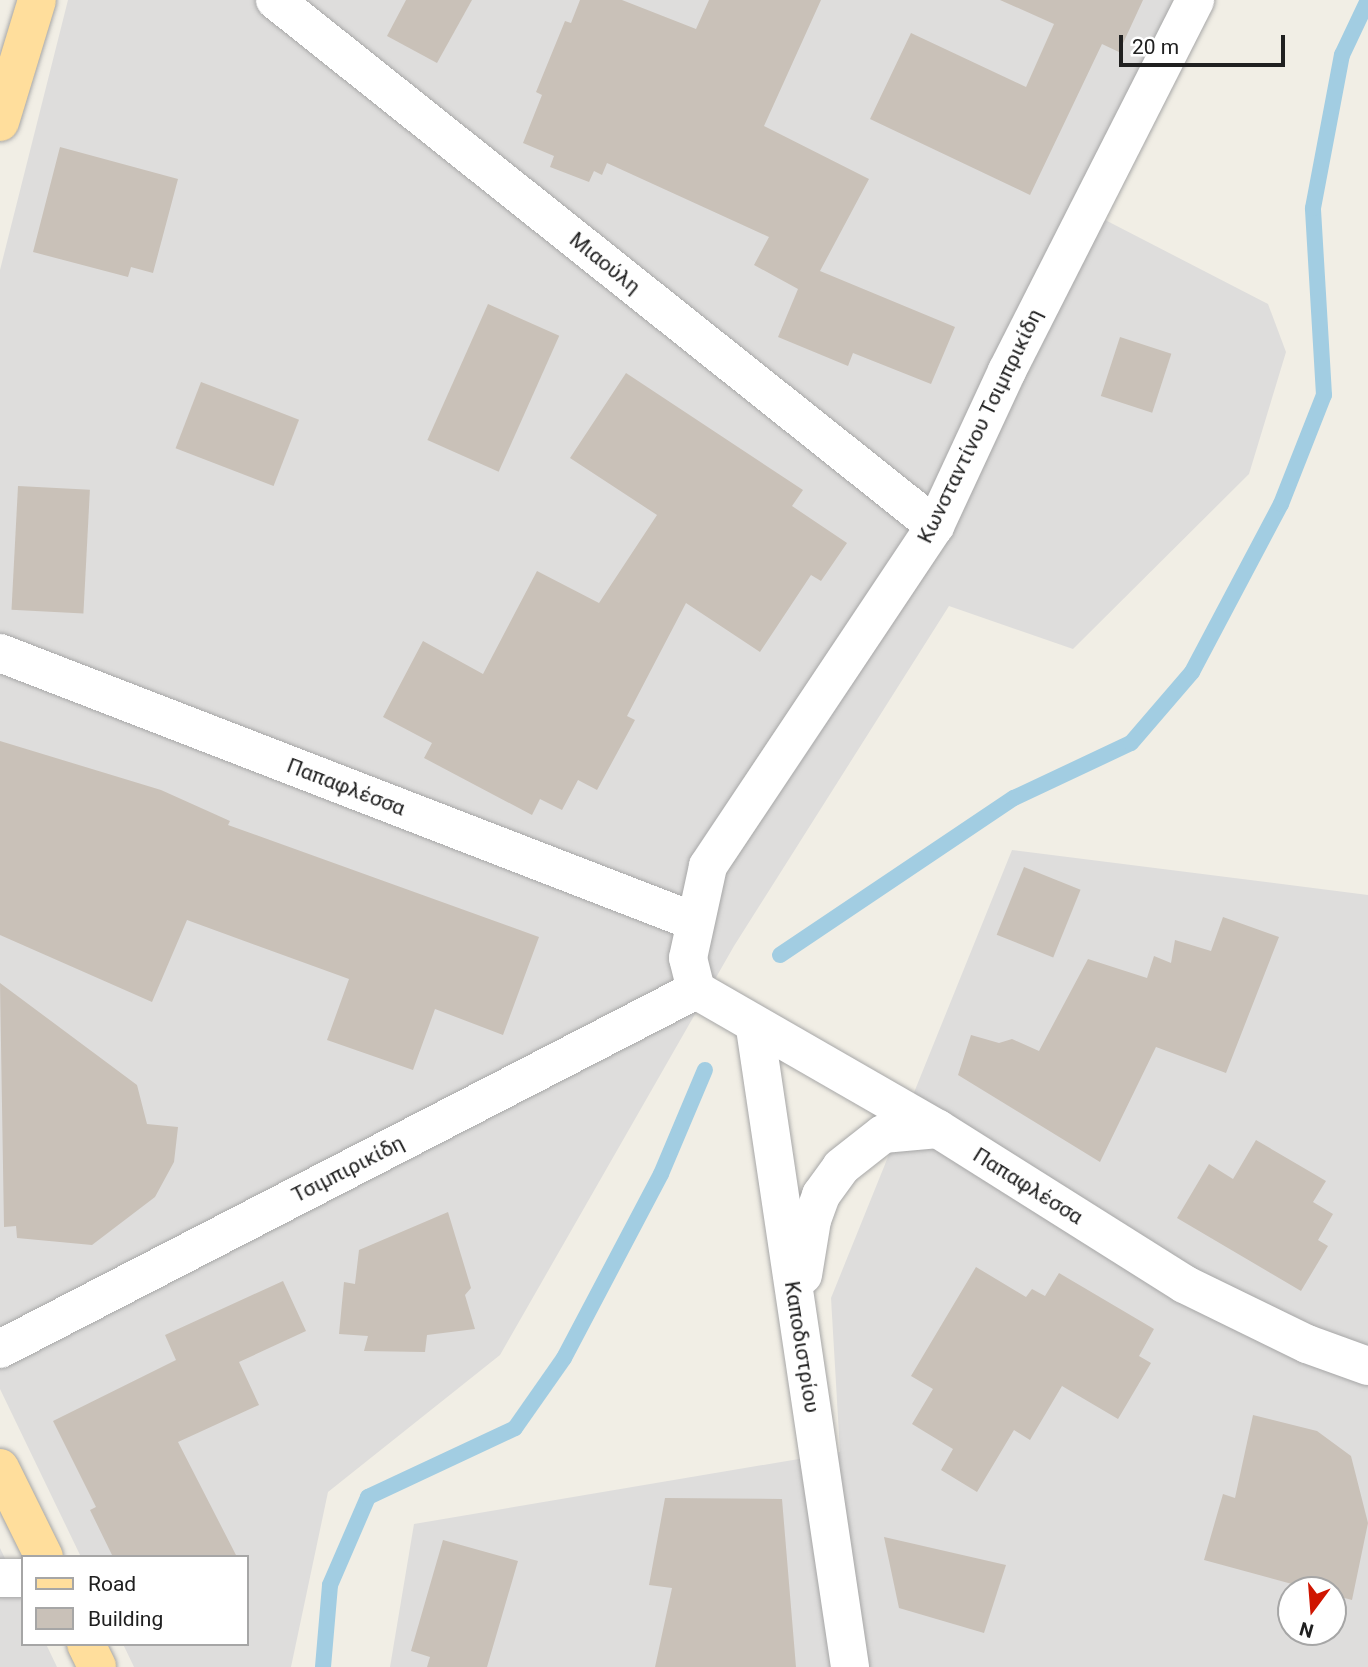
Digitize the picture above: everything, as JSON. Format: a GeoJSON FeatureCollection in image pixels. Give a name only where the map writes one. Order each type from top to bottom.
{"type":"FeatureCollection","features":[{"type":"Feature","properties":{"kind":"main road"},"geometry":{"type":"LineString","coordinates":[[0,49],[36,2]]}},
{"type":"Feature","properties":{"kind":"main road"},"geometry":{"type":"LineString","coordinates":[[0,122],[36,2]]}},
{"type":"Feature","properties":{"kind":"main road"},"geometry":{"type":"LineString","coordinates":[[0,1468],[43,1555]]}},
{"type":"Feature","properties":{"kind":"main road"},"geometry":{"type":"LineString","coordinates":[[87,1646],[97,1667]]}},
{"type":"Feature","properties":{"kind":"street","name":"Μιαούλη"},"geometry":{"type":"LineString","coordinates":[[275,0],[935,526]]}},
{"type":"Feature","properties":{"kind":"street","name":"Κωνσταντίνου Τσιμπρικίδη"},"geometry":{"type":"LineString","coordinates":[[696,990],[688,958],[693,921],[708,866],[935,526],[1007,371],[1195,0]]}},
{"type":"Feature","properties":{"kind":"street","name":"Παπαφλέσσα"},"geometry":{"type":"LineString","coordinates":[[0,653],[693,921]]}},
{"type":"Feature","properties":{"kind":"street","name":"Παπαφλέσσα"},"geometry":{"type":"LineString","coordinates":[[696,990],[755,1028],[938,1129],[1184,1284],[1307,1344],[1368,1366]]}},
{"type":"Feature","properties":{"kind":"street","name":"Τσιμπιρικίδη"},"geometry":{"type":"LineString","coordinates":[[0,1349],[696,990]]}},
{"type":"Feature","properties":{"kind":"street","name":"Καποδιστρίου"},"geometry":{"type":"LineString","coordinates":[[755,1028],[850,1667]]}},
{"type":"Feature","properties":{"kind":"street"},"geometry":{"type":"LineString","coordinates":[[797,1315],[812,1220],[821,1195],[841,1167],[883,1134],[938,1129]]}},
{"type":"Feature","properties":{"kind":"street"},"geometry":{"type":"LineString","coordinates":[[0,1578],[21,1578]]}},
{"type":"Feature","properties":{"kind":"shaded area"},"geometry":{"type":"Polygon","coordinates":[[[68,0],[1176,0],[1080,207],[1268,304],[1286,352],[1249,474],[1073,649],[949,606],[734,946],[500,1355],[328,1492],[291,1667],[134,1667],[124,1646],[248,1646],[248,1555],[80,1555],[0,1389],[0,270],[68,0]]]}},
{"type":"Feature","properties":{"kind":"shaded area"},"geometry":{"type":"Polygon","coordinates":[[[1012,850],[1368,895],[1368,1667],[390,1667],[414,1524],[840,1452],[831,1298],[1012,850]]]}},
{"type":"Feature","properties":{"kind":"shaded area"},"geometry":{"type":"Polygon","coordinates":[[[0,1548],[21,1592],[21,1646],[47,1646],[57,1667],[0,1667],[0,1548]]]}},
{"type":"Feature","properties":{"kind":"building"},"geometry":{"type":"Polygon","coordinates":[[[406,0],[472,0],[437,63],[387,36],[406,0]]]}},
{"type":"Feature","properties":{"kind":"building"},"geometry":{"type":"Polygon","coordinates":[[[580,0],[622,0],[696,29],[709,0],[821,0],[764,126],[869,179],[820,271],[955,327],[931,384],[853,353],[848,366],[778,337],[798,289],[754,265],[769,237],[607,163],[602,175],[594,171],[589,182],[550,167],[554,156],[523,143],[542,95],[536,92],[565,21],[571,23],[580,0]]]}},
{"type":"Feature","properties":{"kind":"building"},"geometry":{"type":"Polygon","coordinates":[[[1000,0],[1143,0],[1119,52],[1102,44],[1030,195],[870,119],[911,33],[1026,87],[1054,24],[1000,0]]]}},
{"type":"Feature","properties":{"kind":"building"},"geometry":{"type":"Polygon","coordinates":[[[60,147],[178,179],[153,273],[131,267],[128,277],[33,252],[60,147]]]}},
{"type":"Feature","properties":{"kind":"building"},"geometry":{"type":"Polygon","coordinates":[[[488,304],[559,336],[499,472],[427,440],[488,304]]]}},
{"type":"Feature","properties":{"kind":"building"},"geometry":{"type":"Polygon","coordinates":[[[1120,337],[1171,354],[1152,413],[1101,396],[1120,337]]]}},
{"type":"Feature","properties":{"kind":"building"},"geometry":{"type":"Polygon","coordinates":[[[626,373],[803,490],[792,506],[847,543],[821,581],[811,575],[760,652],[686,603],[627,716],[635,720],[597,790],[578,780],[562,810],[540,799],[532,815],[424,758],[432,743],[383,717],[423,641],[483,674],[537,571],[599,603],[657,515],[570,458],[626,373]]]}},
{"type":"Feature","properties":{"kind":"building"},"geometry":{"type":"Polygon","coordinates":[[[201,382],[299,420],[274,486],[176,448],[201,382]]]}},
{"type":"Feature","properties":{"kind":"building"},"geometry":{"type":"Polygon","coordinates":[[[18,486],[90,490],[83,614],[12,610],[18,486]]]}},
{"type":"Feature","properties":{"kind":"building"},"geometry":{"type":"Polygon","coordinates":[[[0,741],[161,790],[230,821],[228,825],[539,937],[503,1035],[435,1009],[413,1070],[327,1040],[349,979],[187,920],[152,1002],[0,935],[0,741]]]}},
{"type":"Feature","properties":{"kind":"building"},"geometry":{"type":"Polygon","coordinates":[[[1024,867],[1081,890],[1053,958],[997,935],[1024,867]]]}},
{"type":"Feature","properties":{"kind":"building"},"geometry":{"type":"Polygon","coordinates":[[[1223,917],[1279,937],[1226,1073],[1156,1047],[1100,1162],[958,1075],[971,1035],[999,1043],[1012,1039],[1039,1051],[1088,959],[1147,978],[1154,956],[1171,963],[1175,940],[1211,951],[1223,917]]]}},
{"type":"Feature","properties":{"kind":"building"},"geometry":{"type":"Polygon","coordinates":[[[0,983],[137,1085],[147,1124],[178,1127],[174,1162],[155,1197],[92,1245],[17,1238],[16,1226],[4,1227],[0,983]]]}},
{"type":"Feature","properties":{"kind":"building"},"geometry":{"type":"Polygon","coordinates":[[[1256,1140],[1326,1181],[1313,1202],[1333,1214],[1318,1240],[1328,1246],[1301,1291],[1177,1218],[1209,1164],[1233,1179],[1256,1140]]]}},
{"type":"Feature","properties":{"kind":"building"},"geometry":{"type":"Polygon","coordinates":[[[448,1212],[471,1288],[465,1295],[475,1329],[427,1335],[425,1352],[364,1351],[368,1336],[339,1334],[344,1282],[355,1284],[359,1250],[448,1212]]]}},
{"type":"Feature","properties":{"kind":"building"},"geometry":{"type":"Polygon","coordinates":[[[976,1267],[1026,1297],[1032,1289],[1045,1296],[1059,1273],[1154,1329],[1139,1356],[1151,1363],[1118,1419],[1062,1386],[1030,1440],[1014,1430],[977,1492],[941,1470],[953,1449],[912,1424],[933,1389],[911,1376],[976,1267]]]}},
{"type":"Feature","properties":{"kind":"building"},"geometry":{"type":"Polygon","coordinates":[[[283,1281],[306,1331],[239,1362],[259,1405],[178,1442],[236,1555],[112,1555],[90,1510],[96,1507],[53,1421],[176,1360],[165,1335],[283,1281]]]}},
{"type":"Feature","properties":{"kind":"building"},"geometry":{"type":"Polygon","coordinates":[[[1253,1415],[1317,1431],[1351,1456],[1368,1523],[1352,1600],[1347,1599],[1347,1576],[1277,1576],[1277,1580],[1204,1560],[1223,1494],[1235,1498],[1253,1415]]]}},
{"type":"Feature","properties":{"kind":"building"},"geometry":{"type":"Polygon","coordinates":[[[665,1498],[782,1499],[796,1667],[655,1667],[672,1588],[649,1585],[665,1498]]]}},
{"type":"Feature","properties":{"kind":"building"},"geometry":{"type":"Polygon","coordinates":[[[884,1537],[1006,1565],[984,1633],[899,1608],[884,1537]]]}},
{"type":"Feature","properties":{"kind":"building"},"geometry":{"type":"Polygon","coordinates":[[[443,1540],[518,1561],[487,1667],[427,1667],[430,1657],[411,1651],[443,1540]]]}},
{"type":"Feature","properties":{"kind":"waterway"},"geometry":{"type":"LineString","coordinates":[[780,955],[1014,798],[1131,743],[1192,672],[1281,504],[1324,395],[1313,208],[1342,55],[1368,0]]}},
{"type":"Feature","properties":{"kind":"waterway"},"geometry":{"type":"LineString","coordinates":[[323,1667],[330,1585],[368,1497],[515,1428],[564,1358],[661,1174],[705,1070]]}}]}
